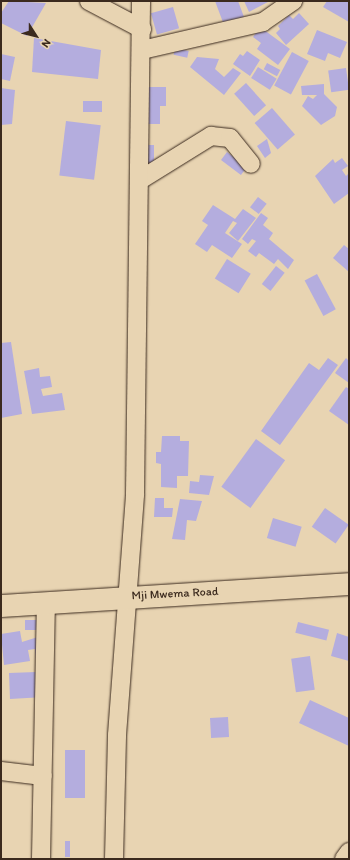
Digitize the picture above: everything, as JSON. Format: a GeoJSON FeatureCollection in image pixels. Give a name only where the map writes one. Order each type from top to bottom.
{"type":"FeatureCollection","features":[{"type":"Feature","properties":{"kind":"main road","name":"Mji Mwema Road"},"geometry":{"type":"LineString","coordinates":[[1,606],[46,604],[128,596],[349,584]]}},
{"type":"Feature","properties":{"kind":"street"},"geometry":{"type":"LineString","coordinates":[[89,1],[142,29]]}},
{"type":"Feature","properties":{"kind":"street"},"geometry":{"type":"LineString","coordinates":[[114,859],[117,736],[135,494],[142,50],[141,1]]}},
{"type":"Feature","properties":{"kind":"street"},"geometry":{"type":"LineString","coordinates":[[142,50],[263,22],[294,1]]}},
{"type":"Feature","properties":{"kind":"street"},"geometry":{"type":"LineString","coordinates":[[140,180],[212,136],[230,138],[251,164]]}},
{"type":"Feature","properties":{"kind":"street"},"geometry":{"type":"LineString","coordinates":[[41,859],[46,604]]}},
{"type":"Feature","properties":{"kind":"street"},"geometry":{"type":"LineString","coordinates":[[1,771],[43,776]]}},
{"type":"Feature","properties":{"kind":"street"},"geometry":{"type":"LineString","coordinates":[[344,859],[349,852]]}},
{"type":"Feature","properties":{"kind":"building"},"geometry":{"type":"Polygon","coordinates":[[[9,1],[46,3],[27,36],[1,23],[1,13],[9,1]]]}},
{"type":"Feature","properties":{"kind":"building"},"geometry":{"type":"Polygon","coordinates":[[[215,1],[238,1],[244,17],[224,25],[215,1]]]}},
{"type":"Feature","properties":{"kind":"building"},"geometry":{"type":"Polygon","coordinates":[[[244,1],[268,1],[268,2],[249,12],[244,1]]]}},
{"type":"Feature","properties":{"kind":"building"},"geometry":{"type":"Polygon","coordinates":[[[327,1],[349,1],[349,22],[323,7],[327,1]]]}},
{"type":"Feature","properties":{"kind":"building"},"geometry":{"type":"Polygon","coordinates":[[[173,7],[179,28],[157,34],[151,13],[173,7]]]}},
{"type":"Feature","properties":{"kind":"building"},"geometry":{"type":"Polygon","coordinates":[[[299,13],[309,24],[286,45],[276,33],[280,29],[278,26],[289,15],[293,19],[299,13]]]}},
{"type":"Feature","properties":{"kind":"building"},"geometry":{"type":"Polygon","coordinates":[[[260,27],[290,49],[278,65],[257,49],[261,43],[253,37],[260,27]]]}},
{"type":"Feature","properties":{"kind":"building"},"geometry":{"type":"Polygon","coordinates":[[[317,30],[347,42],[340,58],[328,53],[325,61],[307,54],[317,30]]]}},
{"type":"Feature","properties":{"kind":"building"},"geometry":{"type":"Polygon","coordinates":[[[34,38],[101,50],[98,79],[32,72],[34,38]]]}},
{"type":"Feature","properties":{"kind":"building"},"geometry":{"type":"Polygon","coordinates":[[[175,48],[189,51],[187,58],[174,55],[175,48]]]}},
{"type":"Feature","properties":{"kind":"building"},"geometry":{"type":"Polygon","coordinates":[[[247,51],[260,60],[250,76],[233,64],[240,54],[243,56],[247,51]]]}},
{"type":"Feature","properties":{"kind":"building"},"geometry":{"type":"Polygon","coordinates":[[[292,52],[309,61],[291,94],[274,86],[292,52]]]}},
{"type":"Feature","properties":{"kind":"building"},"geometry":{"type":"Polygon","coordinates":[[[1,54],[15,57],[10,81],[1,79],[1,54]]]}},
{"type":"Feature","properties":{"kind":"building"},"geometry":{"type":"Polygon","coordinates":[[[197,57],[219,59],[215,69],[224,77],[233,68],[241,73],[224,95],[190,67],[197,57]]]}},
{"type":"Feature","properties":{"kind":"building"},"geometry":{"type":"Polygon","coordinates":[[[267,63],[280,70],[277,76],[264,69],[267,63]]]}},
{"type":"Feature","properties":{"kind":"building"},"geometry":{"type":"Polygon","coordinates":[[[258,67],[277,79],[270,90],[251,78],[258,67]]]}},
{"type":"Feature","properties":{"kind":"building"},"geometry":{"type":"Polygon","coordinates":[[[346,68],[349,90],[331,92],[328,71],[346,68]]]}},
{"type":"Feature","properties":{"kind":"building"},"geometry":{"type":"Polygon","coordinates":[[[246,83],[266,105],[254,116],[234,94],[246,83]]]}},
{"type":"Feature","properties":{"kind":"building"},"geometry":{"type":"Polygon","coordinates":[[[324,84],[324,94],[337,107],[335,116],[321,125],[302,106],[308,96],[313,99],[317,95],[302,95],[301,86],[324,84]]]}},
{"type":"Feature","properties":{"kind":"building"},"geometry":{"type":"Polygon","coordinates":[[[148,87],[166,87],[166,106],[160,106],[160,124],[147,124],[148,87]]]}},
{"type":"Feature","properties":{"kind":"building"},"geometry":{"type":"Polygon","coordinates":[[[1,88],[15,90],[12,124],[1,125],[1,88]]]}},
{"type":"Feature","properties":{"kind":"building"},"geometry":{"type":"Polygon","coordinates":[[[83,101],[102,101],[102,112],[83,112],[83,101]]]}},
{"type":"Feature","properties":{"kind":"building"},"geometry":{"type":"Polygon","coordinates":[[[272,108],[295,134],[278,150],[255,123],[272,108]]]}},
{"type":"Feature","properties":{"kind":"building"},"geometry":{"type":"Polygon","coordinates":[[[66,121],[101,125],[94,180],[59,176],[66,121]]]}},
{"type":"Feature","properties":{"kind":"building"},"geometry":{"type":"Polygon","coordinates":[[[267,139],[271,153],[265,158],[257,146],[267,139]]]}},
{"type":"Feature","properties":{"kind":"building"},"geometry":{"type":"Polygon","coordinates":[[[143,145],[154,145],[154,164],[143,164],[143,145]]]}},
{"type":"Feature","properties":{"kind":"building"},"geometry":{"type":"Polygon","coordinates":[[[227,152],[247,167],[241,175],[221,160],[227,152]]]}},
{"type":"Feature","properties":{"kind":"building"},"geometry":{"type":"Polygon","coordinates":[[[342,158],[348,166],[342,170],[346,176],[349,173],[349,193],[334,204],[315,176],[333,159],[335,163],[342,158]]]}},
{"type":"Feature","properties":{"kind":"building"},"geometry":{"type":"Polygon","coordinates":[[[258,197],[267,204],[259,214],[250,207],[258,197]]]}},
{"type":"Feature","properties":{"kind":"building"},"geometry":{"type":"Polygon","coordinates":[[[213,205],[235,219],[243,209],[256,218],[238,241],[229,233],[237,223],[233,221],[225,233],[242,244],[232,258],[212,245],[207,252],[195,244],[208,225],[202,221],[213,205]]]}},
{"type":"Feature","properties":{"kind":"building"},"geometry":{"type":"Polygon","coordinates":[[[261,213],[268,218],[263,225],[273,233],[269,239],[294,260],[288,269],[278,259],[274,264],[259,253],[256,257],[248,251],[256,241],[252,239],[248,244],[242,239],[261,213]]]}},
{"type":"Feature","properties":{"kind":"building"},"geometry":{"type":"Polygon","coordinates":[[[344,245],[349,249],[349,272],[333,258],[344,245]]]}},
{"type":"Feature","properties":{"kind":"building"},"geometry":{"type":"Polygon","coordinates":[[[227,259],[251,274],[239,293],[215,279],[227,259]]]}},
{"type":"Feature","properties":{"kind":"building"},"geometry":{"type":"Polygon","coordinates":[[[276,266],[285,273],[271,291],[262,284],[276,266]]]}},
{"type":"Feature","properties":{"kind":"building"},"geometry":{"type":"Polygon","coordinates":[[[317,274],[336,309],[323,316],[305,281],[317,274]]]}},
{"type":"Feature","properties":{"kind":"building"},"geometry":{"type":"Polygon","coordinates":[[[11,342],[22,414],[1,418],[1,343],[11,342]]]}},
{"type":"Feature","properties":{"kind":"building"},"geometry":{"type":"Polygon","coordinates":[[[328,358],[338,365],[280,445],[261,431],[309,363],[319,370],[328,358]]]}},
{"type":"Feature","properties":{"kind":"building"},"geometry":{"type":"Polygon","coordinates":[[[346,358],[349,361],[349,383],[335,373],[346,358]]]}},
{"type":"Feature","properties":{"kind":"building"},"geometry":{"type":"Polygon","coordinates":[[[39,368],[40,377],[50,376],[52,387],[41,389],[43,396],[62,393],[65,410],[32,414],[24,371],[39,368]]]}},
{"type":"Feature","properties":{"kind":"building"},"geometry":{"type":"Polygon","coordinates":[[[346,387],[349,389],[349,425],[329,411],[346,387]]]}},
{"type":"Feature","properties":{"kind":"building"},"geometry":{"type":"Polygon","coordinates":[[[162,436],[180,436],[180,441],[189,441],[188,476],[177,476],[177,488],[161,487],[161,464],[156,463],[156,452],[161,452],[162,436]]]}},
{"type":"Feature","properties":{"kind":"building"},"geometry":{"type":"Polygon","coordinates":[[[256,439],[285,460],[250,508],[221,487],[256,439]]]}},
{"type":"Feature","properties":{"kind":"building"},"geometry":{"type":"Polygon","coordinates":[[[200,475],[214,476],[209,495],[189,493],[190,481],[199,482],[200,475]]]}},
{"type":"Feature","properties":{"kind":"building"},"geometry":{"type":"Polygon","coordinates":[[[155,498],[164,498],[164,508],[173,508],[172,517],[154,517],[155,498]]]}},
{"type":"Feature","properties":{"kind":"building"},"geometry":{"type":"Polygon","coordinates":[[[180,499],[202,501],[196,521],[187,520],[185,540],[172,539],[180,499]]]}},
{"type":"Feature","properties":{"kind":"building"},"geometry":{"type":"Polygon","coordinates":[[[325,508],[349,525],[336,543],[312,527],[325,508]]]}},
{"type":"Feature","properties":{"kind":"building"},"geometry":{"type":"Polygon","coordinates":[[[273,518],[302,527],[296,547],[267,538],[273,518]]]}},
{"type":"Feature","properties":{"kind":"building"},"geometry":{"type":"Polygon","coordinates":[[[25,620],[42,620],[42,630],[25,630],[25,620]]]}},
{"type":"Feature","properties":{"kind":"building"},"geometry":{"type":"Polygon","coordinates":[[[298,622],[329,630],[326,640],[295,633],[298,622]]]}},
{"type":"Feature","properties":{"kind":"building"},"geometry":{"type":"Polygon","coordinates":[[[20,631],[22,642],[41,636],[44,657],[36,658],[35,649],[28,650],[30,661],[4,665],[1,634],[20,631]]]}},
{"type":"Feature","properties":{"kind":"building"},"geometry":{"type":"Polygon","coordinates":[[[337,633],[349,637],[349,661],[331,656],[337,633]]]}},
{"type":"Feature","properties":{"kind":"building"},"geometry":{"type":"Polygon","coordinates":[[[310,656],[315,690],[296,692],[291,659],[310,656]]]}},
{"type":"Feature","properties":{"kind":"building"},"geometry":{"type":"Polygon","coordinates":[[[36,672],[44,697],[10,699],[9,673],[36,672]]]}},
{"type":"Feature","properties":{"kind":"building"},"geometry":{"type":"Polygon","coordinates":[[[310,700],[349,718],[349,746],[299,723],[310,700]]]}},
{"type":"Feature","properties":{"kind":"building"},"geometry":{"type":"Polygon","coordinates":[[[228,717],[229,737],[211,738],[210,718],[228,717]]]}},
{"type":"Feature","properties":{"kind":"building"},"geometry":{"type":"Polygon","coordinates":[[[65,750],[85,750],[85,798],[65,798],[65,750]]]}},
{"type":"Feature","properties":{"kind":"building"},"geometry":{"type":"Polygon","coordinates":[[[65,841],[70,841],[70,857],[65,857],[65,841]]]}}]}
